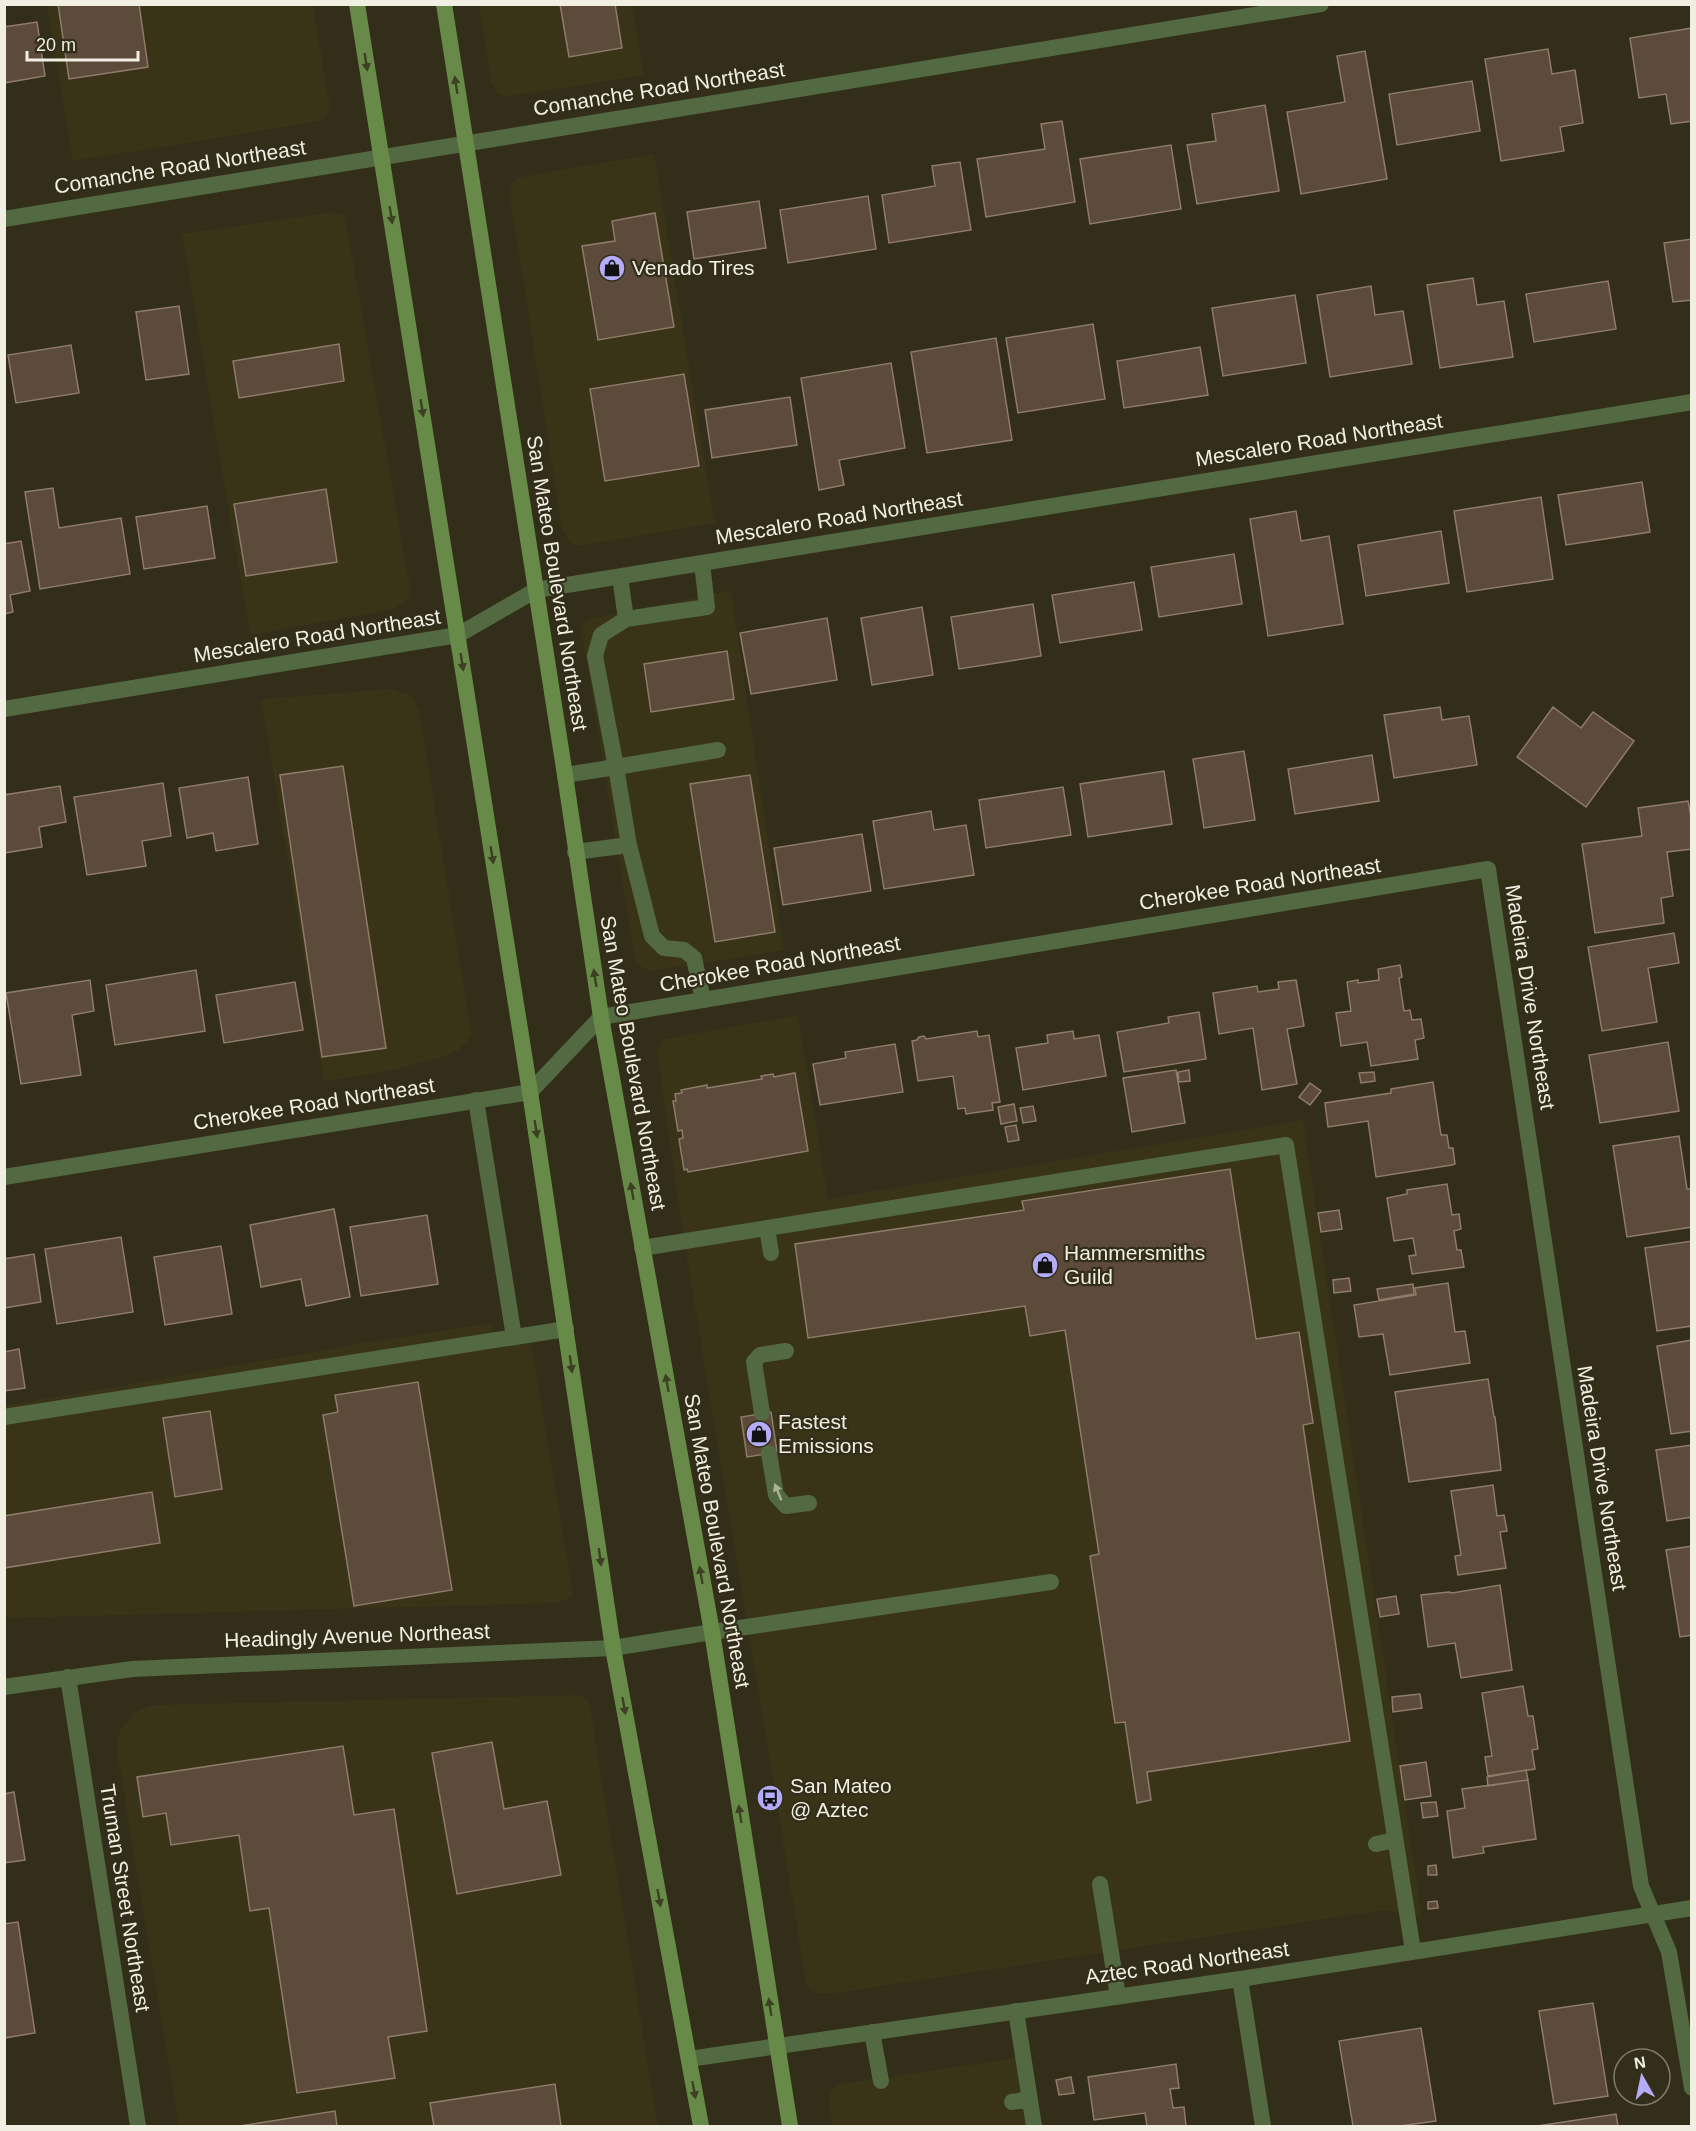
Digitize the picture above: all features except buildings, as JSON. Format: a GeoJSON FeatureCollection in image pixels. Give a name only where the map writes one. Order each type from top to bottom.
{"type":"FeatureCollection","features":[{"type":"Feature","properties":{"kind":"main road"},"geometry":{"type":"LineString","coordinates":[[357,4],[530,1092],[613,1648],[701,2127]]}},
{"type":"Feature","properties":{"kind":"main road","name":"San Mateo Boulevard Northeast"},"geometry":{"type":"LineString","coordinates":[[444,4],[601,1017],[712,1632],[790,2127]]}},
{"type":"Feature","properties":{"kind":"street","name":"Comanche Road Northeast"},"geometry":{"type":"LineString","coordinates":[[4,219],[1321,4]]}},
{"type":"Feature","properties":{"kind":"street","name":"Mescalero Road Northeast"},"geometry":{"type":"LineString","coordinates":[[4,709],[458,635],[536,590],[1692,402]]}},
{"type":"Feature","properties":{"kind":"street"},"geometry":{"type":"LineString","coordinates":[[702,563],[707,607],[626,619],[601,635],[595,656],[629,845],[652,936],[664,948],[684,951],[694,958],[703,1000]]}},
{"type":"Feature","properties":{"kind":"street"},"geometry":{"type":"LineString","coordinates":[[620,577],[626,619]]}},
{"type":"Feature","properties":{"kind":"street"},"geometry":{"type":"LineString","coordinates":[[565,775],[718,750]]}},
{"type":"Feature","properties":{"kind":"street"},"geometry":{"type":"LineString","coordinates":[[575,852],[629,845]]}},
{"type":"Feature","properties":{"kind":"street","name":"Cherokee Road Northeast"},"geometry":{"type":"LineString","coordinates":[[601,1017],[1488,869]]}},
{"type":"Feature","properties":{"kind":"street","name":"Madeira Drive Northeast"},"geometry":{"type":"LineString","coordinates":[[1488,869],[1641,1886],[1670,1952],[1692,2088]]}},
{"type":"Feature","properties":{"kind":"street"},"geometry":{"type":"LineString","coordinates":[[530,1092],[601,1017]]}},
{"type":"Feature","properties":{"kind":"street","name":"Cherokee Road Northeast"},"geometry":{"type":"LineString","coordinates":[[4,1177],[530,1092]]}},
{"type":"Feature","properties":{"kind":"street"},"geometry":{"type":"LineString","coordinates":[[476,1100],[514,1337]]}},
{"type":"Feature","properties":{"kind":"street"},"geometry":{"type":"LineString","coordinates":[[642,1248],[1286,1145],[1413,1951]]}},
{"type":"Feature","properties":{"kind":"street"},"geometry":{"type":"LineString","coordinates":[[767,1228],[771,1253]]}},
{"type":"Feature","properties":{"kind":"street"},"geometry":{"type":"LineString","coordinates":[[4,1417],[566,1329]]}},
{"type":"Feature","properties":{"kind":"street"},"geometry":{"type":"LineString","coordinates":[[762,1413],[754,1362],[760,1355],[786,1351]]}},
{"type":"Feature","properties":{"kind":"street"},"geometry":{"type":"LineString","coordinates":[[769,1453],[776,1495],[786,1506],[809,1503]]}},
{"type":"Feature","properties":{"kind":"street","name":"Headingly Avenue Northeast"},"geometry":{"type":"LineString","coordinates":[[4,1687],[132,1668],[613,1648],[1051,1582]]}},
{"type":"Feature","properties":{"kind":"street","name":"Truman Street Northeast"},"geometry":{"type":"LineString","coordinates":[[68,1677],[138,2127]]}},
{"type":"Feature","properties":{"kind":"street"},"geometry":{"type":"LineString","coordinates":[[1376,1844],[1395,1840]]}},
{"type":"Feature","properties":{"kind":"street"},"geometry":{"type":"LineString","coordinates":[[1100,1884],[1118,1996]]}},
{"type":"Feature","properties":{"kind":"street","name":"Aztec Road Northeast"},"geometry":{"type":"LineString","coordinates":[[689,2059],[1240,1979],[1692,1908]]}},
{"type":"Feature","properties":{"kind":"street"},"geometry":{"type":"LineString","coordinates":[[1240,1979],[1263,2127]]}},
{"type":"Feature","properties":{"kind":"street"},"geometry":{"type":"LineString","coordinates":[[1016,2011],[1034,2127]]}},
{"type":"Feature","properties":{"kind":"street"},"geometry":{"type":"LineString","coordinates":[[872,2032],[881,2081]]}},
{"type":"Feature","properties":{"kind":"street"},"geometry":{"type":"LineString","coordinates":[[1012,2102],[1030,2099]]}},
{"type":"Feature","properties":{"kind":"shaded area"},"geometry":{"type":"Polygon","coordinates":[[[47,5],[313,5],[330,108],[326,118],[321,121],[73,161],[47,5]]]}},
{"type":"Feature","properties":{"kind":"shaded area"},"geometry":{"type":"Polygon","coordinates":[[[479,5],[632,5],[644,75],[505,97],[496,92],[491,83],[479,5]]]}},
{"type":"Feature","properties":{"kind":"shaded area"},"geometry":{"type":"Polygon","coordinates":[[[654,154],[715,523],[580,546],[570,543],[562,529],[510,197],[511,184],[516,178],[654,154]]]}},
{"type":"Feature","properties":{"kind":"shaded area"},"geometry":{"type":"Polygon","coordinates":[[[333,212],[345,216],[410,587],[410,598],[394,609],[250,635],[182,234],[333,212]]]}},
{"type":"Feature","properties":{"kind":"shaded area"},"geometry":{"type":"Polygon","coordinates":[[[731,590],[784,950],[652,971],[643,968],[635,960],[582,633],[585,620],[731,590]]]}},
{"type":"Feature","properties":{"kind":"shaded area"},"geometry":{"type":"Polygon","coordinates":[[[392,689],[412,696],[419,710],[472,1035],[460,1049],[445,1056],[390,1071],[324,1081],[261,699],[392,689]]]}},
{"type":"Feature","properties":{"kind":"shaded area"},"geometry":{"type":"Polygon","coordinates":[[[798,1015],[828,1199],[1303,1120],[1422,1917],[1384,1910],[829,1994],[813,1993],[806,1982],[681,1222],[657,1051],[664,1039],[798,1015]]]}},
{"type":"Feature","properties":{"kind":"shaded area"},"geometry":{"type":"Polygon","coordinates":[[[491,1323],[497,1348],[531,1342],[573,1592],[570,1598],[556,1603],[13,1618],[4,1615],[4,1406],[491,1323]]]}},
{"type":"Feature","properties":{"kind":"shaded area"},"geometry":{"type":"Polygon","coordinates":[[[581,1695],[589,1700],[658,2126],[179,2126],[116,1745],[120,1731],[133,1713],[151,1705],[581,1695]]]}},
{"type":"Feature","properties":{"kind":"shaded area"},"geometry":{"type":"Polygon","coordinates":[[[1016,2058],[1027,2126],[832,2126],[828,2102],[830,2090],[840,2084],[1016,2058]]]}},
{"type":"Feature","properties":{"kind":"place","name":"Venado Tires"},"geometry":{"type":"Point","coordinates":[612,268]}},
{"type":"Feature","properties":{"kind":"place","name":"Hammersmiths Guild"},"geometry":{"type":"Point","coordinates":[1045,1265]}},
{"type":"Feature","properties":{"kind":"place","name":"Fastest Emissions"},"geometry":{"type":"Point","coordinates":[759,1434]}},
{"type":"Feature","properties":{"kind":"place","name":"San Mateo @ Aztec"},"geometry":{"type":"Point","coordinates":[770,1798]}}]}
